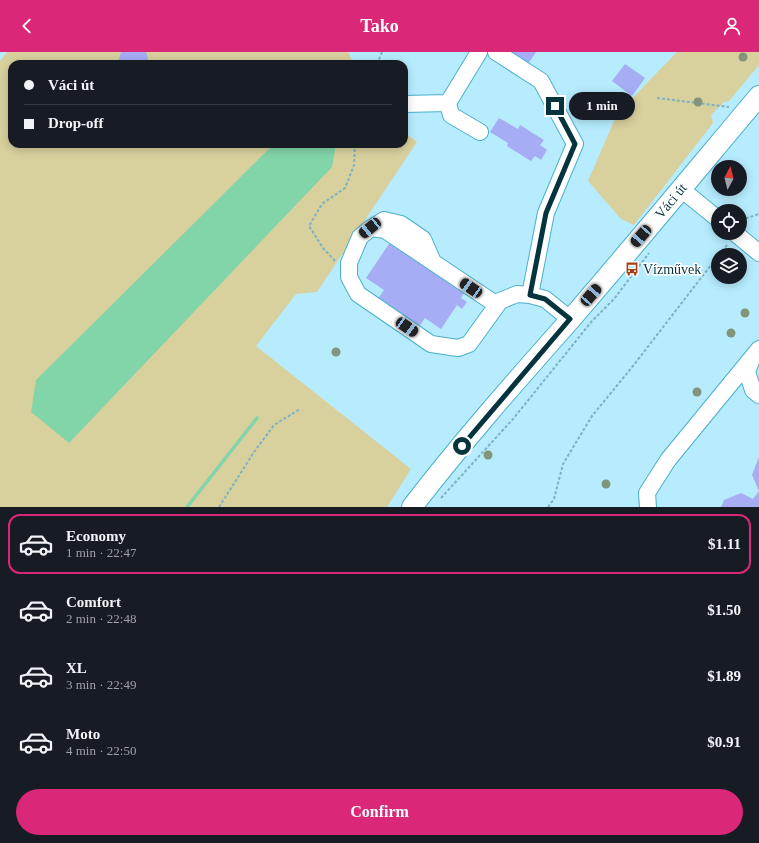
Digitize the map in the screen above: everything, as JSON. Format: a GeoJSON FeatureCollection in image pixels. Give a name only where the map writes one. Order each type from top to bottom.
{"type":"FeatureCollection","features":[{"type":"Feature","properties":{"kind":"main road","name":"Váci út"},"geometry":{"type":"LineString","coordinates":[[412,507],[496,405],[759,96]]}},
{"type":"Feature","properties":{"kind":"lane"},"geometry":{"type":"LineString","coordinates":[[480,52],[448,103],[451,115],[480,132]]}},
{"type":"Feature","properties":{"kind":"lane"},"geometry":{"type":"LineString","coordinates":[[496,52],[541,81],[575,144],[546,213],[530,295]]}},
{"type":"Feature","properties":{"kind":"lane"},"geometry":{"type":"LineString","coordinates":[[408,104],[448,103]]}},
{"type":"Feature","properties":{"kind":"lane"},"geometry":{"type":"LineString","coordinates":[[681,189],[711,213]]}},
{"type":"Feature","properties":{"kind":"lane"},"geometry":{"type":"LineString","coordinates":[[497,305],[384,230],[370,228],[360,237],[349,263],[349,277],[358,294],[431,344],[458,348],[470,344],[500,301],[517,294],[530,295],[545,299],[570,319]]}},
{"type":"Feature","properties":{"kind":"lane"},"geometry":{"type":"LineString","coordinates":[[743,240],[759,253]]}},
{"type":"Feature","properties":{"kind":"lane"},"geometry":{"type":"LineString","coordinates":[[756,353],[748,372],[753,390],[759,395]]}},
{"type":"Feature","properties":{"kind":"lane"},"geometry":{"type":"LineString","coordinates":[[648,507],[647,493],[668,460],[756,353]]}},
{"type":"Feature","properties":{"kind":"path"},"geometry":{"type":"LineString","coordinates":[[657,98],[729,107]]}},
{"type":"Feature","properties":{"kind":"path"},"geometry":{"type":"LineString","coordinates":[[349,277],[323,248],[309,226],[322,204],[345,188],[354,165],[354,148]]}},
{"type":"Feature","properties":{"kind":"path"},"geometry":{"type":"LineString","coordinates":[[747,218],[759,214]]}},
{"type":"Feature","properties":{"kind":"path"},"geometry":{"type":"LineString","coordinates":[[548,507],[554,499],[563,464],[592,416],[633,366],[711,265]]}},
{"type":"Feature","properties":{"kind":"path"},"geometry":{"type":"LineString","coordinates":[[219,507],[254,452],[274,425],[300,409]]}},
{"type":"Feature","properties":{"kind":"shaded area"},"geometry":{"type":"Polygon","coordinates":[[[7,52],[348,52],[352,60],[8,60],[8,148],[408,148],[408,135],[417,142],[317,292],[296,294],[256,346],[411,469],[387,507],[0,507],[0,61],[7,52]]]}},
{"type":"Feature","properties":{"kind":"shaded area"},"geometry":{"type":"Polygon","coordinates":[[[677,52],[759,52],[759,65],[729,101],[724,102],[711,115],[713,123],[634,225],[621,219],[588,181],[617,114],[677,52]]]}},
{"type":"Feature","properties":{"kind":"shaded area"},"geometry":{"type":"Polygon","coordinates":[[[270,148],[335,148],[332,167],[69,443],[31,412],[36,380],[270,148]]]}},
{"type":"Feature","properties":{"kind":"building"},"geometry":{"type":"Polygon","coordinates":[[[121,52],[146,52],[148,60],[119,60],[121,52]]]}},
{"type":"Feature","properties":{"kind":"building"},"geometry":{"type":"Polygon","coordinates":[[[505,52],[536,52],[526,67],[505,52]]]}},
{"type":"Feature","properties":{"kind":"building"},"geometry":{"type":"Polygon","coordinates":[[[625,64],[645,78],[632,96],[612,81],[625,64]]]}},
{"type":"Feature","properties":{"kind":"building"},"geometry":{"type":"Polygon","coordinates":[[[499,118],[518,129],[520,125],[544,140],[540,145],[547,150],[541,160],[535,156],[531,161],[507,146],[508,143],[490,132],[499,118]]]}},
{"type":"Feature","properties":{"kind":"building"},"geometry":{"type":"Polygon","coordinates":[[[391,241],[466,290],[461,298],[467,302],[462,309],[457,305],[441,329],[425,318],[418,328],[377,300],[384,290],[366,278],[391,241]]]}},
{"type":"Feature","properties":{"kind":"building"},"geometry":{"type":"Polygon","coordinates":[[[759,457],[759,491],[752,475],[759,457]]]}},
{"type":"Feature","properties":{"kind":"building"},"geometry":{"type":"Polygon","coordinates":[[[759,491],[759,507],[721,507],[724,500],[741,493],[753,499],[759,491]]]}},
{"type":"Feature","properties":{"kind":"waterway"},"geometry":{"type":"LineString","coordinates":[[187,507],[257,418]]}},
{"type":"Feature","properties":{"kind":"place","name":"Vízművek"},"geometry":{"type":"Point","coordinates":[632,269]}},
{"type":"Feature","properties":{"kind":"route"},"geometry":{"type":"LineString","coordinates":[[462,446],[500,399],[570,319],[545,299],[530,295],[546,213],[575,144],[555,106]]}}]}
